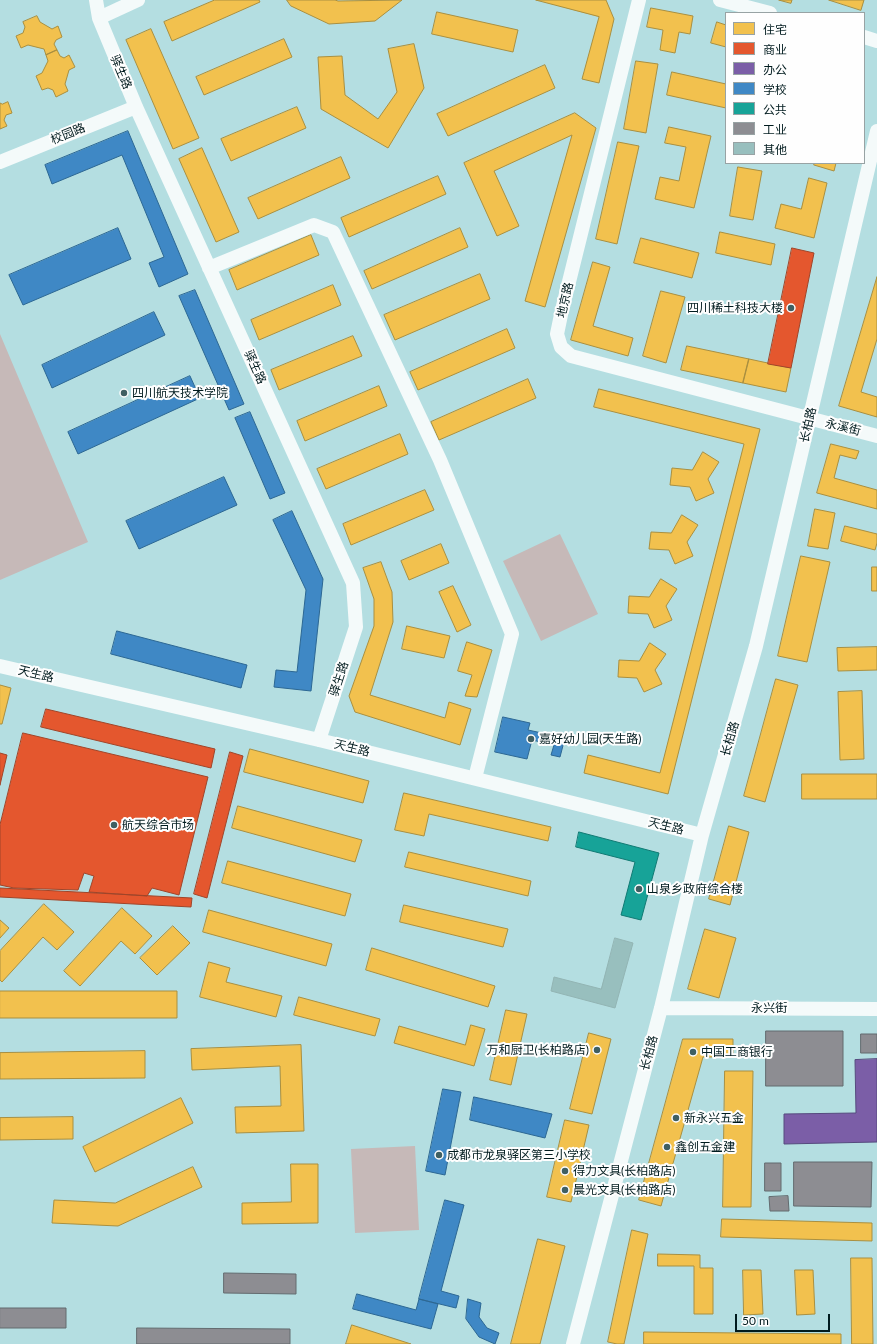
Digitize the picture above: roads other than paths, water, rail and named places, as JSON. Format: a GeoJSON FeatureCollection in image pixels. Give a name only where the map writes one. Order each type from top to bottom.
{"type":"FeatureCollection","features":[{"type":"Feature","properties":{"kind":"street","name":"驿生路"},"geometry":{"type":"LineString","coordinates":[[96,0],[99,18],[136,107],[353,583],[356,627],[319,740]]}},
{"type":"Feature","properties":{"kind":"street"},"geometry":{"type":"LineString","coordinates":[[99,18],[138,0]]}},
{"type":"Feature","properties":{"kind":"street","name":"地京路"},"geometry":{"type":"LineString","coordinates":[[639,0],[562,310],[557,334],[561,347],[571,356],[810,419]]}},
{"type":"Feature","properties":{"kind":"street"},"geometry":{"type":"LineString","coordinates":[[720,0],[766,12]]}},
{"type":"Feature","properties":{"kind":"street"},"geometry":{"type":"LineString","coordinates":[[865,37],[877,40]]}},
{"type":"Feature","properties":{"kind":"street","name":"校园路"},"geometry":{"type":"LineString","coordinates":[[0,162],[136,107]]}},
{"type":"Feature","properties":{"kind":"street","name":"长柏路"},"geometry":{"type":"LineString","coordinates":[[573,1344],[661,1008],[702,835],[756,646],[877,131]]}},
{"type":"Feature","properties":{"kind":"street"},"geometry":{"type":"LineString","coordinates":[[210,268],[314,225],[333,232],[440,460],[512,634],[475,778]]}},
{"type":"Feature","properties":{"kind":"street","name":"永溪街"},"geometry":{"type":"LineString","coordinates":[[810,419],[877,436]]}},
{"type":"Feature","properties":{"kind":"street","name":"天生路"},"geometry":{"type":"LineString","coordinates":[[0,666],[319,740],[702,835]]}},
{"type":"Feature","properties":{"kind":"street","name":"永兴街"},"geometry":{"type":"LineString","coordinates":[[661,1008],[877,1008]]}},
{"type":"Feature","properties":{"kind":"place","name":"四川稀土科技大楼"},"geometry":{"type":"Point","coordinates":[791,308]}},
{"type":"Feature","properties":{"kind":"place","name":"四川航天技术学院"},"geometry":{"type":"Point","coordinates":[124,393]}},
{"type":"Feature","properties":{"kind":"place","name":"嘉好幼儿园(天生路)"},"geometry":{"type":"Point","coordinates":[531,739]}},
{"type":"Feature","properties":{"kind":"place","name":"航天综合市场"},"geometry":{"type":"Point","coordinates":[114,825]}},
{"type":"Feature","properties":{"kind":"place","name":"山泉乡政府综合楼"},"geometry":{"type":"Point","coordinates":[639,889]}},
{"type":"Feature","properties":{"kind":"place","name":"万和厨卫(长柏路店)"},"geometry":{"type":"Point","coordinates":[597,1050]}},
{"type":"Feature","properties":{"kind":"place","name":"中国工商银行"},"geometry":{"type":"Point","coordinates":[693,1052]}},
{"type":"Feature","properties":{"kind":"place","name":"新永兴五金"},"geometry":{"type":"Point","coordinates":[676,1118]}},
{"type":"Feature","properties":{"kind":"place","name":"鑫创五金建"},"geometry":{"type":"Point","coordinates":[667,1147]}},
{"type":"Feature","properties":{"kind":"place","name":"成都市龙泉驿区第三小学校"},"geometry":{"type":"Point","coordinates":[439,1155]}},
{"type":"Feature","properties":{"kind":"place","name":"得力文具(长柏路店)"},"geometry":{"type":"Point","coordinates":[565,1171]}},
{"type":"Feature","properties":{"kind":"place","name":"晨光文具(长柏路店)"},"geometry":{"type":"Point","coordinates":[565,1190]}}]}
